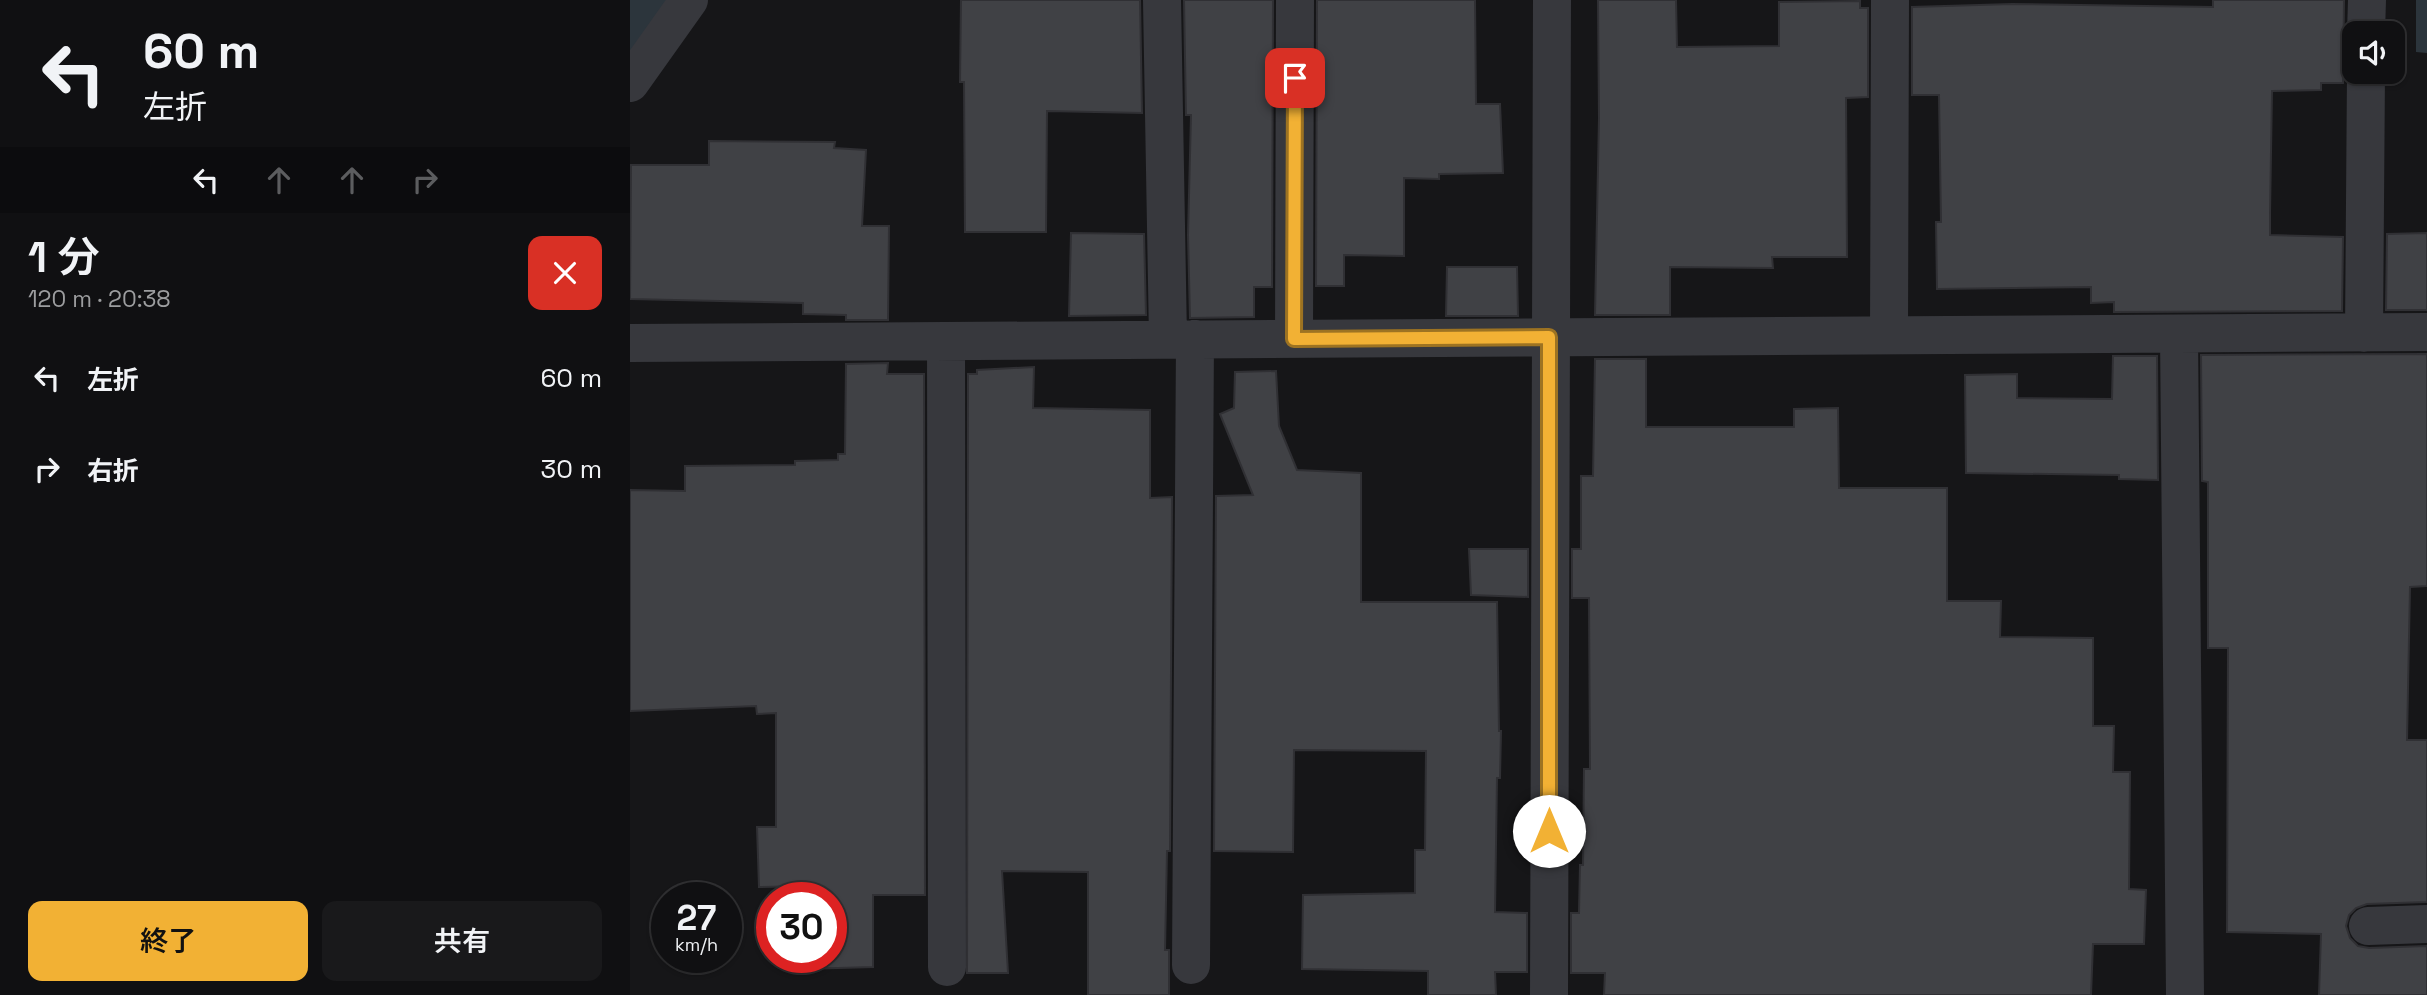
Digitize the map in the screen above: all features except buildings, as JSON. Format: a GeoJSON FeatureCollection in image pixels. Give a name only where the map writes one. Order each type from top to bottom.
{"type":"FeatureCollection","features":[{"type":"Feature","properties":{"kind":"street"},"geometry":{"type":"LineString","coordinates":[[630,83],[689,0]]}},
{"type":"Feature","properties":{"kind":"street"},"geometry":{"type":"LineString","coordinates":[[1162,0],[1182,339],[1191,965]]}},
{"type":"Feature","properties":{"kind":"street"},"geometry":{"type":"LineString","coordinates":[[1294,339],[1295,0]]}},
{"type":"Feature","properties":{"kind":"street"},"geometry":{"type":"LineString","coordinates":[[1549,995],[1552,0]]}},
{"type":"Feature","properties":{"kind":"street"},"geometry":{"type":"LineString","coordinates":[[1889,335],[1890,0]]}},
{"type":"Feature","properties":{"kind":"street"},"geometry":{"type":"LineString","coordinates":[[2366,21],[2367,0]]}},
{"type":"Feature","properties":{"kind":"street"},"geometry":{"type":"LineString","coordinates":[[2364,332],[2366,84]]}},
{"type":"Feature","properties":{"kind":"street"},"geometry":{"type":"LineString","coordinates":[[630,343],[2427,332]]}},
{"type":"Feature","properties":{"kind":"street"},"geometry":{"type":"LineString","coordinates":[[2179,334],[2185,995]]}},
{"type":"Feature","properties":{"kind":"street"},"geometry":{"type":"LineString","coordinates":[[946,341],[947,968]]}},
{"type":"Feature","properties":{"kind":"street"},"geometry":{"type":"LineString","coordinates":[[2368,926],[2427,924]]}},
{"type":"Feature","properties":{"kind":"shaded area"},"geometry":{"type":"Polygon","coordinates":[[[2416,0],[2427,0],[2427,53],[2416,52],[2416,0]]]}},
{"type":"Feature","properties":{"kind":"waterway"},"geometry":{"type":"LineString","coordinates":[[630,8],[635,0]]}},
{"type":"Feature","properties":{"kind":"route"},"geometry":{"type":"LineString","coordinates":[[1295,78],[1294,339],[1549,337],[1549,831]]}}]}
